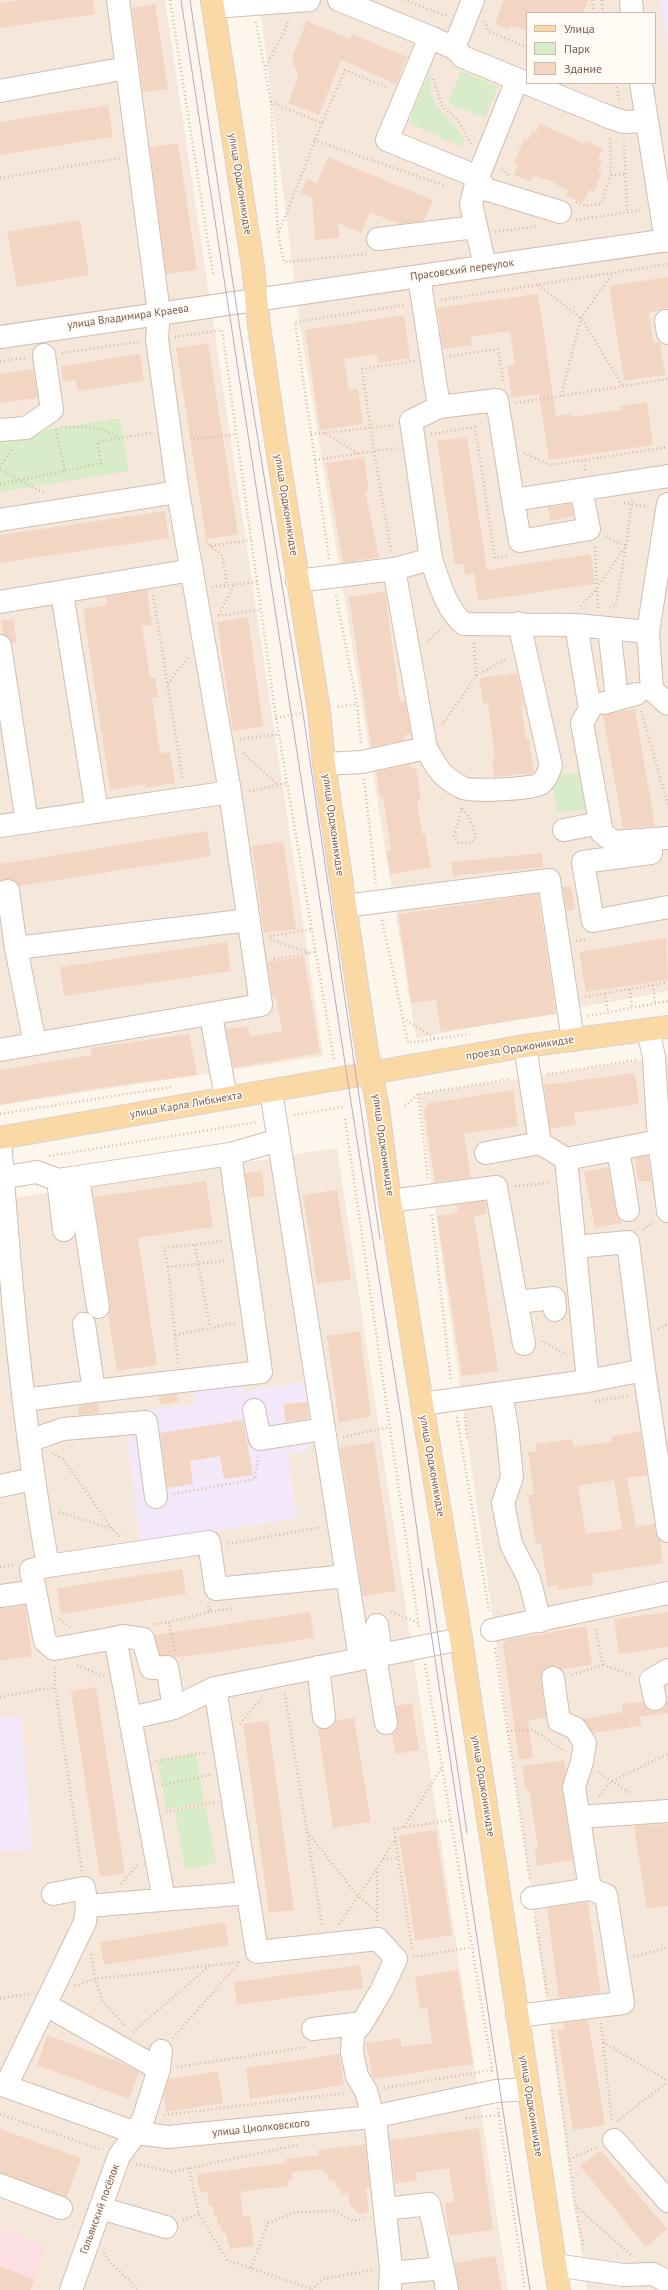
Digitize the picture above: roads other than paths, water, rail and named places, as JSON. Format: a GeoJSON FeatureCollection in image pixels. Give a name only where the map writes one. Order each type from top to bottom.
{"type":"FeatureCollection","features":[{"type":"Feature","properties":{"kind":"main road","name":"улица Орджоникидзе"},"geometry":{"type":"LineString","coordinates":[[212,3],[297,581],[319,711],[324,764],[367,1052],[372,1073],[390,1201],[461,1639],[559,2290]]}},
{"type":"Feature","properties":{"kind":"main road","name":"проезд Орджоникидзе"},"geometry":{"type":"LineString","coordinates":[[372,1073],[525,1046],[658,1029]]}},
{"type":"Feature","properties":{"kind":"main road","name":"улица Карла Либкнехта"},"geometry":{"type":"LineString","coordinates":[[0,1138],[372,1073]]}},
{"type":"Feature","properties":{"kind":"street"},"geometry":{"type":"LineString","coordinates":[[0,1050],[210,1016],[261,1005],[230,793],[226,741],[201,618],[178,492],[169,430],[157,339],[159,313],[118,0]]}},
{"type":"Feature","properties":{"kind":"street"},"geometry":{"type":"LineString","coordinates":[[339,0],[368,5],[441,43],[462,57],[526,84]]}},
{"type":"Feature","properties":{"kind":"street"},"geometry":{"type":"LineString","coordinates":[[473,0],[441,43],[387,140],[475,187],[565,206]]}},
{"type":"Feature","properties":{"kind":"street"},"geometry":{"type":"LineString","coordinates":[[631,0],[632,12]]}},
{"type":"Feature","properties":{"kind":"street"},"geometry":{"type":"LineString","coordinates":[[212,3],[300,1]]}},
{"type":"Feature","properties":{"kind":"street"},"geometry":{"type":"LineString","coordinates":[[0,91],[128,68]]}},
{"type":"Feature","properties":{"kind":"street"},"geometry":{"type":"LineString","coordinates":[[485,266],[471,204],[475,187],[517,80]]}},
{"type":"Feature","properties":{"kind":"street"},"geometry":{"type":"LineString","coordinates":[[527,84],[616,120],[646,121]]}},
{"type":"Feature","properties":{"kind":"street"},"geometry":{"type":"LineString","coordinates":[[641,84],[646,121],[667,240]]}},
{"type":"Feature","properties":{"kind":"street"},"geometry":{"type":"LineString","coordinates":[[378,239],[475,227]]}},
{"type":"Feature","properties":{"kind":"street","name":"Прасовский переулок"},"geometry":{"type":"LineString","coordinates":[[256,298],[667,240]]}},
{"type":"Feature","properties":{"kind":"street"},"geometry":{"type":"LineString","coordinates":[[419,276],[439,407]]}},
{"type":"Feature","properties":{"kind":"street","name":"улица Владимира Краева"},"geometry":{"type":"LineString","coordinates":[[0,337],[256,298]]}},
{"type":"Feature","properties":{"kind":"street"},"geometry":{"type":"LineString","coordinates":[[668,321],[666,321],[668,333]]}},
{"type":"Feature","properties":{"kind":"street"},"geometry":{"type":"LineString","coordinates":[[0,430],[26,428],[54,419],[44,355]]}},
{"type":"Feature","properties":{"kind":"street"},"geometry":{"type":"LineString","coordinates":[[582,490],[589,529],[520,541],[497,400],[439,407],[411,421],[431,559],[455,616],[464,624],[570,624],[648,632]]}},
{"type":"Feature","properties":{"kind":"street"},"geometry":{"type":"LineString","coordinates":[[513,500],[668,476]]}},
{"type":"Feature","properties":{"kind":"street"},"geometry":{"type":"LineString","coordinates":[[0,520],[178,492]]}},
{"type":"Feature","properties":{"kind":"street"},"geometry":{"type":"LineString","coordinates":[[668,504],[648,632],[652,690],[668,704]]}},
{"type":"Feature","properties":{"kind":"street"},"geometry":{"type":"LineString","coordinates":[[297,581],[394,570],[431,559]]}},
{"type":"Feature","properties":{"kind":"street"},"geometry":{"type":"LineString","coordinates":[[394,570],[426,748],[439,772],[463,799],[490,791],[539,785],[547,777],[551,766],[519,623]]}},
{"type":"Feature","properties":{"kind":"street"},"geometry":{"type":"LineString","coordinates":[[0,602],[151,578],[194,579]]}},
{"type":"Feature","properties":{"kind":"street"},"geometry":{"type":"LineString","coordinates":[[62,593],[97,812]]}},
{"type":"Feature","properties":{"kind":"street"},"geometry":{"type":"LineString","coordinates":[[570,624],[590,709],[582,724],[602,833],[614,842],[668,838]]}},
{"type":"Feature","properties":{"kind":"street"},"geometry":{"type":"LineString","coordinates":[[590,709],[631,700],[609,628]]}},
{"type":"Feature","properties":{"kind":"street"},"geometry":{"type":"LineString","coordinates":[[0,646],[27,822]]}},
{"type":"Feature","properties":{"kind":"street"},"geometry":{"type":"LineString","coordinates":[[324,764],[362,762],[426,748]]}},
{"type":"Feature","properties":{"kind":"street"},"geometry":{"type":"LineString","coordinates":[[0,826],[230,793]]}},
{"type":"Feature","properties":{"kind":"street"},"geometry":{"type":"LineString","coordinates":[[564,830],[600,823]]}},
{"type":"Feature","properties":{"kind":"street"},"geometry":{"type":"LineString","coordinates":[[668,851],[583,862],[593,921],[668,907]]}},
{"type":"Feature","properties":{"kind":"street"},"geometry":{"type":"LineString","coordinates":[[345,906],[549,880],[573,1040]]}},
{"type":"Feature","properties":{"kind":"street"},"geometry":{"type":"LineString","coordinates":[[0,893],[8,891],[16,948],[35,1044]]}},
{"type":"Feature","properties":{"kind":"street"},"geometry":{"type":"LineString","coordinates":[[16,948],[249,920]]}},
{"type":"Feature","properties":{"kind":"street"},"geometry":{"type":"LineString","coordinates":[[210,1016],[226,1098]]}},
{"type":"Feature","properties":{"kind":"street"},"geometry":{"type":"LineString","coordinates":[[658,1029],[654,1057],[659,1140],[668,1211]]}},
{"type":"Feature","properties":{"kind":"street"},"geometry":{"type":"LineString","coordinates":[[525,1046],[540,1143]]}},
{"type":"Feature","properties":{"kind":"street"},"geometry":{"type":"LineString","coordinates":[[272,1091],[347,1576],[372,1657],[386,1723]]}},
{"type":"Feature","properties":{"kind":"street"},"geometry":{"type":"LineString","coordinates":[[0,1138],[5,1276],[24,1400],[33,1479],[48,1566]]}},
{"type":"Feature","properties":{"kind":"street"},"geometry":{"type":"LineString","coordinates":[[2,1178],[37,1172],[68,1179],[230,1154],[279,1140]]}},
{"type":"Feature","properties":{"kind":"street"},"geometry":{"type":"LineString","coordinates":[[486,1153],[540,1143],[566,1159],[659,1140]]}},
{"type":"Feature","properties":{"kind":"street"},"geometry":{"type":"LineString","coordinates":[[618,1149],[628,1210]]}},
{"type":"Feature","properties":{"kind":"street"},"geometry":{"type":"LineString","coordinates":[[24,1400],[261,1372],[230,1154]]}},
{"type":"Feature","properties":{"kind":"street"},"geometry":{"type":"LineString","coordinates":[[566,1159],[588,1374]]}},
{"type":"Feature","properties":{"kind":"street"},"geometry":{"type":"LineString","coordinates":[[64,1230],[68,1179]]}},
{"type":"Feature","properties":{"kind":"street"},"geometry":{"type":"LineString","coordinates":[[68,1179],[98,1307]]}},
{"type":"Feature","properties":{"kind":"street"},"geometry":{"type":"LineString","coordinates":[[390,1201],[496,1187],[523,1339]]}},
{"type":"Feature","properties":{"kind":"street"},"geometry":{"type":"LineString","coordinates":[[575,1246],[628,1242],[644,1370],[668,1531]]}},
{"type":"Feature","properties":{"kind":"street"},"geometry":{"type":"LineString","coordinates":[[517,1302],[554,1298],[555,1310]]}},
{"type":"Feature","properties":{"kind":"street"},"geometry":{"type":"LineString","coordinates":[[84,1324],[94,1391]]}},
{"type":"Feature","properties":{"kind":"street"},"geometry":{"type":"LineString","coordinates":[[422,1404],[455,1408],[501,1394],[588,1374],[644,1370]]}},
{"type":"Feature","properties":{"kind":"street"},"geometry":{"type":"LineString","coordinates":[[501,1394],[507,1427],[512,1476],[503,1503],[511,1544],[529,1579],[540,1621]]}},
{"type":"Feature","properties":{"kind":"street"},"geometry":{"type":"LineString","coordinates":[[254,1410],[260,1439],[325,1435]]}},
{"type":"Feature","properties":{"kind":"street"},"geometry":{"type":"LineString","coordinates":[[29,1441],[63,1429],[146,1422],[156,1497]]}},
{"type":"Feature","properties":{"kind":"street"},"geometry":{"type":"LineString","coordinates":[[0,1486],[33,1479]]}},
{"type":"Feature","properties":{"kind":"street"},"geometry":{"type":"LineString","coordinates":[[174,1708],[167,1667],[151,1668],[143,1639],[122,1636],[54,1649],[44,1641],[31,1570],[48,1566],[209,1542],[212,1597],[347,1576]]}},
{"type":"Feature","properties":{"kind":"street"},"geometry":{"type":"LineString","coordinates":[[0,1596],[35,1592]]}},
{"type":"Feature","properties":{"kind":"street"},"geometry":{"type":"LineString","coordinates":[[492,1630],[668,1593]]}},
{"type":"Feature","properties":{"kind":"street"},"geometry":{"type":"LineString","coordinates":[[372,1657],[377,1625]]}},
{"type":"Feature","properties":{"kind":"street"},"geometry":{"type":"LineString","coordinates":[[115,1638],[164,1899]]}},
{"type":"Feature","properties":{"kind":"street"},"geometry":{"type":"LineString","coordinates":[[131,1718],[174,1708],[215,1688],[461,1639]]}},
{"type":"Feature","properties":{"kind":"street"},"geometry":{"type":"LineString","coordinates":[[318,1667],[324,1716]]}},
{"type":"Feature","properties":{"kind":"street"},"geometry":{"type":"LineString","coordinates":[[553,1678],[559,1721],[575,1728],[585,1743],[582,1762],[574,1787],[580,1817],[590,1889]]}},
{"type":"Feature","properties":{"kind":"street"},"geometry":{"type":"LineString","coordinates":[[215,1688],[257,1952],[378,1939],[405,1958],[381,1991],[362,2023],[353,2034],[352,2052],[357,2076],[366,2091],[376,2128],[391,2277],[443,2268]]}},
{"type":"Feature","properties":{"kind":"street"},"geometry":{"type":"LineString","coordinates":[[580,1817],[668,1811]]}},
{"type":"Feature","properties":{"kind":"street"},"geometry":{"type":"LineString","coordinates":[[517,2016],[623,2003],[606,1895],[590,1889],[532,1898]]}},
{"type":"Feature","properties":{"kind":"street"},"geometry":{"type":"LineString","coordinates":[[54,1894],[93,1899],[164,1899],[248,1893]]}},
{"type":"Feature","properties":{"kind":"street"},"geometry":{"type":"LineString","coordinates":[[3,2085],[46,2005],[85,1922],[93,1899]]}},
{"type":"Feature","properties":{"kind":"street","name":"Гольянский посёлок"},"geometry":{"type":"LineString","coordinates":[[46,2005],[160,2060],[140,2125],[119,2156],[71,2290]]}},
{"type":"Feature","properties":{"kind":"street"},"geometry":{"type":"LineString","coordinates":[[313,2029],[362,2023]]}},
{"type":"Feature","properties":{"kind":"street","name":"улица Циолковского"},"geometry":{"type":"LineString","coordinates":[[3,2085],[140,2125],[168,2137],[372,2117],[494,2081],[528,2089]]}},
{"type":"Feature","properties":{"kind":"street"},"geometry":{"type":"LineString","coordinates":[[614,2140],[668,2201]]}},
{"type":"Feature","properties":{"kind":"street"},"geometry":{"type":"LineString","coordinates":[[0,2185],[61,2208]]}},
{"type":"Feature","properties":{"kind":"street"},"geometry":{"type":"LineString","coordinates":[[385,2211],[429,2204],[447,2290]]}},
{"type":"Feature","properties":{"kind":"street"},"geometry":{"type":"LineString","coordinates":[[100,2208],[166,2227]]}},
{"type":"Feature","properties":{"kind":"street"},"geometry":{"type":"LineString","coordinates":[[555,2265],[588,2268],[622,2275],[663,2273]]}},
{"type":"Feature","properties":{"kind":"tram line"},"geometry":{"type":"LineString","coordinates":[[181,0],[353,1115],[403,1429],[431,1632],[530,2290]]}},
{"type":"Feature","properties":{"kind":"tram line"},"geometry":{"type":"LineString","coordinates":[[190,0],[241,336],[303,713],[380,1239]]}},
{"type":"Feature","properties":{"kind":"tram line"},"geometry":{"type":"LineString","coordinates":[[428,1568],[467,1833]]}}]}
